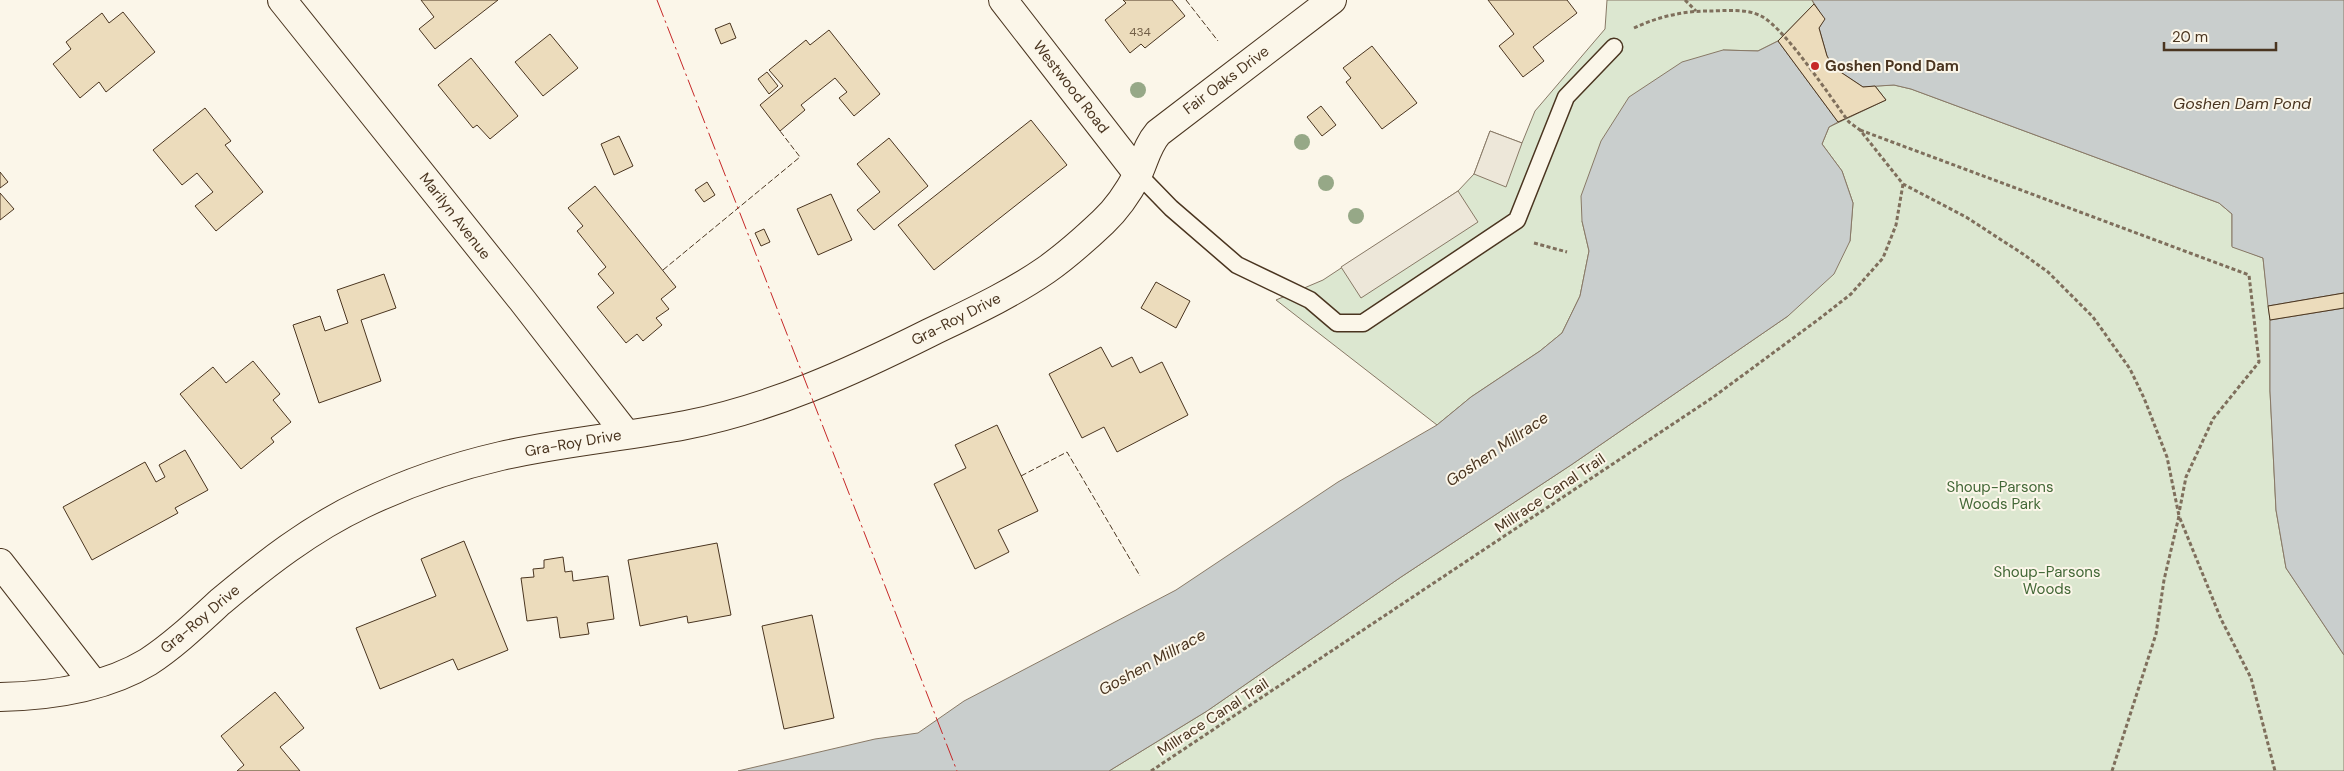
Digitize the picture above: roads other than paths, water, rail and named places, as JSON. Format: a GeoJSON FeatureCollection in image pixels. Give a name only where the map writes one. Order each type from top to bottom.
{"type":"FeatureCollection","features":[{"type":"Feature","properties":{"kind":"street","name":"Marilyn Avenue"},"geometry":{"type":"LineString","coordinates":[[282,0],[359,94],[626,434]]}},
{"type":"Feature","properties":{"kind":"street","name":"Westwood Road"},"geometry":{"type":"LineString","coordinates":[[1003,0],[1138,174]]}},
{"type":"Feature","properties":{"kind":"street","name":"Fair Oaks Drive"},"geometry":{"type":"LineString","coordinates":[[1138,174],[1148,145],[1158,132],[1332,0]]}},
{"type":"Feature","properties":{"kind":"street","name":"Gra-Roy Drive"},"geometry":{"type":"LineString","coordinates":[[0,697],[56,693],[94,684],[128,672],[149,661],[284,551],[316,529],[361,505],[414,482],[473,462],[504,455],[685,425],[777,400],[860,367],[959,318],[1044,271],[1066,255],[1106,220],[1123,199],[1138,174]]}},
{"type":"Feature","properties":{"kind":"street"},"geometry":{"type":"LineString","coordinates":[[0,563],[94,684]]}},
{"type":"Feature","properties":{"kind":"lane"},"geometry":{"type":"LineString","coordinates":[[1138,174],[1171,208],[1237,265],[1310,300],[1337,324],[1363,323],[1517,220],[1566,97],[1614,48]]}},
{"type":"Feature","properties":{"kind":"water","name":"Goshen Dam Pond"},"geometry":{"type":"Polygon","coordinates":[[[1812,0],[2344,0],[2344,293],[2268,306],[2263,258],[2232,247],[2232,214],[2219,203],[1911,89],[1894,85],[1863,87],[1836,69],[1831,63],[1827,56],[1819,28],[1824,19],[1812,0]]]}},
{"type":"Feature","properties":{"kind":"water","name":"Goshen Millrace"},"geometry":{"type":"Polygon","coordinates":[[[1778,41],[1838,122],[1829,127],[1822,144],[1842,171],[1853,203],[1850,241],[1834,274],[1788,316],[1571,465],[1401,577],[1207,711],[1109,771],[738,771],[875,739],[918,733],[964,701],[1176,590],[1338,482],[1437,425],[1471,397],[1540,351],[1562,333],[1580,296],[1589,251],[1582,221],[1581,196],[1601,141],[1629,97],[1682,62],[1723,50],[1758,51],[1778,41]]]}},
{"type":"Feature","properties":{"kind":"water"},"geometry":{"type":"Polygon","coordinates":[[[2344,308],[2344,655],[2286,568],[2276,510],[2270,391],[2270,320],[2344,308]]]}},
{"type":"Feature","properties":{"kind":"place","name":"Goshen Pond Dam"},"geometry":{"type":"Point","coordinates":[1815,66]}},
{"type":"Feature","properties":{"kind":"park label","name":"Shoup-Parsons Woods Park"},"geometry":{"type":"Point","coordinates":[2000,496]}},
{"type":"Feature","properties":{"kind":"park label","name":"Shoup-Parsons Woods"},"geometry":{"type":"Point","coordinates":[2047,580]}}]}
